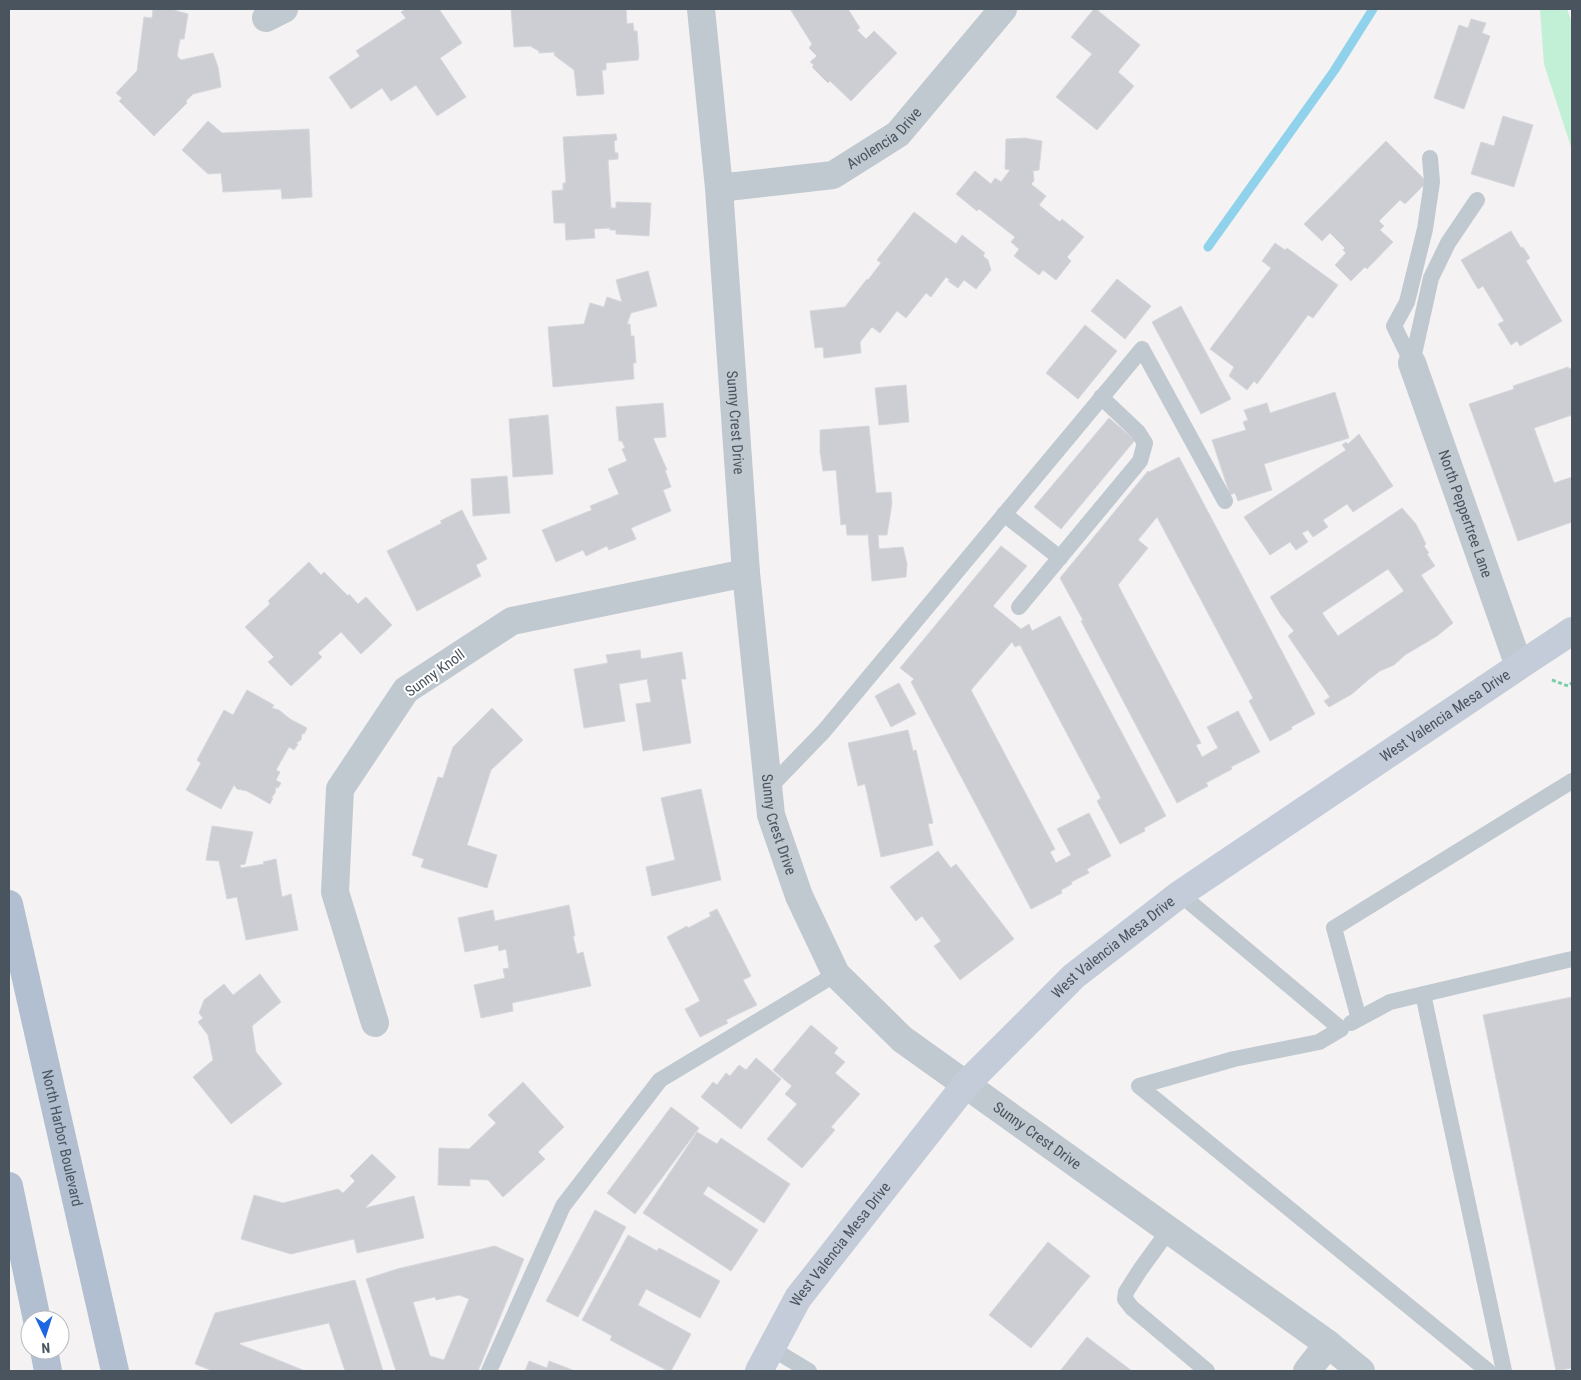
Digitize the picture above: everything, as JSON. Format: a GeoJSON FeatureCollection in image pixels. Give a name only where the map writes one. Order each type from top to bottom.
{"type":"FeatureCollection","features":[{"type":"Feature","properties":{"kind":"main road","name":"North Harbor Boulevard"},"geometry":{"type":"LineString","coordinates":[[9,904],[115,1371]]}},
{"type":"Feature","properties":{"kind":"main road"},"geometry":{"type":"LineString","coordinates":[[9,1186],[35,1310]]}},
{"type":"Feature","properties":{"kind":"street","name":"Sunny Crest Drive"},"geometry":{"type":"LineString","coordinates":[[701,9],[719,188],[746,573],[771,815],[799,896],[836,974],[902,1038],[1328,1344],[1361,1371]]}},
{"type":"Feature","properties":{"kind":"street","name":"Avolencia Drive"},"geometry":{"type":"LineString","coordinates":[[719,188],[833,175],[898,134],[1003,9]]}},
{"type":"Feature","properties":{"kind":"street","name":"North Peppertree Lane"},"geometry":{"type":"LineString","coordinates":[[1412,363],[1519,666]]}},
{"type":"Feature","properties":{"kind":"street","name":"Sunny Knoll"},"geometry":{"type":"LineString","coordinates":[[375,1023],[336,892],[340,789],[406,690],[512,621],[746,573]]}},
{"type":"Feature","properties":{"kind":"street","name":"West Valencia Mesa Drive"},"geometry":{"type":"LineString","coordinates":[[765,1360],[798,1298],[966,1084],[1074,976],[1180,894],[1572,631]]}},
{"type":"Feature","properties":{"kind":"street"},"geometry":{"type":"LineString","coordinates":[[1307,1371],[1328,1344]]}},
{"type":"Feature","properties":{"kind":"lane"},"geometry":{"type":"LineString","coordinates":[[1412,363],[1394,326],[1407,302],[1425,229],[1432,182],[1430,158]]}},
{"type":"Feature","properties":{"kind":"lane"},"geometry":{"type":"LineString","coordinates":[[1412,363],[1432,278],[1448,243],[1476,200]]}},
{"type":"Feature","properties":{"kind":"lane"},"geometry":{"type":"LineString","coordinates":[[768,789],[824,731],[1142,348],[1225,500]]}},
{"type":"Feature","properties":{"kind":"lane"},"geometry":{"type":"LineString","coordinates":[[1018,607],[1140,462],[1145,443],[1138,432],[1101,397]]}},
{"type":"Feature","properties":{"kind":"lane"},"geometry":{"type":"LineString","coordinates":[[1004,514],[1060,558]]}},
{"type":"Feature","properties":{"kind":"lane"},"geometry":{"type":"LineString","coordinates":[[1359,1018],[1334,928],[1572,781]]}},
{"type":"Feature","properties":{"kind":"lane"},"geometry":{"type":"LineString","coordinates":[[1180,894],[1341,1029]]}},
{"type":"Feature","properties":{"kind":"lane"},"geometry":{"type":"LineString","coordinates":[[1488,1371],[1139,1086],[1234,1059],[1319,1042],[1390,1002],[1572,959]]}},
{"type":"Feature","properties":{"kind":"lane"},"geometry":{"type":"LineString","coordinates":[[489,1371],[563,1206],[660,1080],[836,974]]}},
{"type":"Feature","properties":{"kind":"lane"},"geometry":{"type":"LineString","coordinates":[[1423,994],[1504,1371]]}},
{"type":"Feature","properties":{"kind":"lane"},"geometry":{"type":"LineString","coordinates":[[1169,1230],[1130,1284],[1125,1299],[1132,1308],[1207,1371]]}},
{"type":"Feature","properties":{"kind":"lane"},"geometry":{"type":"LineString","coordinates":[[765,1360],[809,1371]]}},
{"type":"Feature","properties":{"kind":"green space"},"geometry":{"type":"Polygon","coordinates":[[[1540,9],[1567,9],[1572,23],[1572,150],[1544,64],[1540,9]]]}},
{"type":"Feature","properties":{"kind":"building"},"geometry":{"type":"Polygon","coordinates":[[[153,9],[170,9],[188,14],[184,39],[180,39],[177,56],[181,60],[213,53],[218,67],[221,87],[193,94],[186,101],[187,103],[154,136],[119,101],[122,98],[116,93],[137,71],[144,17],[152,18],[153,9]]]}},
{"type":"Feature","properties":{"kind":"building"},"geometry":{"type":"Polygon","coordinates":[[[406,9],[439,9],[462,43],[440,58],[466,97],[437,116],[416,85],[391,101],[382,88],[351,109],[329,77],[360,56],[356,51],[406,18],[401,12],[406,9]]]}},
{"type":"Feature","properties":{"kind":"building"},"geometry":{"type":"Polygon","coordinates":[[[511,9],[626,9],[627,24],[633,23],[634,31],[637,31],[638,60],[606,63],[606,70],[602,70],[604,94],[577,96],[574,70],[554,55],[555,52],[539,53],[539,51],[530,46],[514,47],[511,9]]]}},
{"type":"Feature","properties":{"kind":"building"},"geometry":{"type":"Polygon","coordinates":[[[790,9],[848,9],[860,28],[857,30],[866,39],[874,31],[897,53],[851,101],[830,81],[828,83],[812,67],[814,65],[810,62],[817,56],[809,48],[812,44],[790,9]]]}},
{"type":"Feature","properties":{"kind":"building"},"geometry":{"type":"Polygon","coordinates":[[[1094,9],[1140,45],[1118,72],[1134,86],[1097,130],[1056,97],[1092,54],[1071,37],[1094,9]]]}},
{"type":"Feature","properties":{"kind":"building"},"geometry":{"type":"Polygon","coordinates":[[[1471,19],[1486,23],[1482,33],[1490,36],[1464,109],[1434,98],[1459,25],[1468,28],[1471,19]]]}},
{"type":"Feature","properties":{"kind":"building"},"geometry":{"type":"Polygon","coordinates":[[[1503,116],[1533,125],[1514,187],[1471,174],[1481,142],[1494,146],[1503,116]]]}},
{"type":"Feature","properties":{"kind":"building"},"geometry":{"type":"Polygon","coordinates":[[[208,121],[222,133],[309,129],[312,197],[282,199],[281,189],[223,192],[221,173],[208,174],[182,150],[208,121]]]}},
{"type":"Feature","properties":{"kind":"building"},"geometry":{"type":"Polygon","coordinates":[[[616,134],[617,140],[614,141],[615,153],[618,153],[618,159],[608,160],[611,208],[616,208],[616,202],[651,203],[649,236],[616,234],[616,230],[610,230],[610,228],[594,229],[595,238],[566,240],[565,223],[554,223],[552,191],[563,190],[563,183],[566,183],[563,137],[616,134]]]}},
{"type":"Feature","properties":{"kind":"building"},"geometry":{"type":"Polygon","coordinates":[[[1025,138],[1042,141],[1039,170],[1033,171],[1034,181],[1031,184],[1046,196],[1039,205],[1060,222],[1062,219],[1084,237],[1067,257],[1071,261],[1056,280],[1043,270],[1039,275],[1014,256],[1019,249],[1011,242],[1015,237],[956,194],[975,171],[991,184],[995,178],[1001,182],[1010,170],[1005,169],[1006,139],[1025,138]]]}},
{"type":"Feature","properties":{"kind":"building"},"geometry":{"type":"Polygon","coordinates":[[[1386,141],[1427,182],[1405,204],[1400,200],[1379,221],[1384,226],[1380,230],[1393,242],[1367,269],[1365,267],[1351,281],[1335,265],[1346,253],[1343,250],[1345,248],[1330,233],[1322,241],[1304,224],[1386,141]]]}},
{"type":"Feature","properties":{"kind":"building"},"geometry":{"type":"Polygon","coordinates":[[[914,212],[956,244],[962,235],[985,253],[983,256],[988,260],[991,270],[976,289],[964,280],[958,288],[948,281],[950,280],[946,277],[931,297],[926,293],[906,318],[897,311],[880,333],[872,327],[860,342],[861,353],[824,358],[823,347],[815,348],[810,311],[845,307],[881,263],[877,260],[914,212]]]}},
{"type":"Feature","properties":{"kind":"building"},"geometry":{"type":"Polygon","coordinates":[[[1511,231],[1521,248],[1523,247],[1530,258],[1526,261],[1562,321],[1520,346],[1517,341],[1511,345],[1498,324],[1504,321],[1483,286],[1478,289],[1461,260],[1511,231]]]}},
{"type":"Feature","properties":{"kind":"building"},"geometry":{"type":"Polygon","coordinates":[[[1275,243],[1285,250],[1287,248],[1338,285],[1313,318],[1308,315],[1257,384],[1254,381],[1247,390],[1229,376],[1234,367],[1210,349],[1271,268],[1262,261],[1275,243]]]}},
{"type":"Feature","properties":{"kind":"building"},"geometry":{"type":"Polygon","coordinates":[[[648,271],[657,306],[631,313],[627,324],[630,324],[631,336],[634,336],[636,363],[633,363],[634,379],[553,387],[548,327],[584,324],[590,303],[604,307],[607,297],[622,302],[616,280],[648,271]]]}},
{"type":"Feature","properties":{"kind":"building"},"geometry":{"type":"Polygon","coordinates":[[[1117,279],[1151,306],[1125,339],[1091,311],[1117,279]]]}},
{"type":"Feature","properties":{"kind":"building"},"geometry":{"type":"Polygon","coordinates":[[[1181,306],[1231,399],[1201,414],[1152,322],[1181,306]]]}},
{"type":"Feature","properties":{"kind":"building"},"geometry":{"type":"Polygon","coordinates":[[[1085,325],[1117,351],[1078,399],[1046,373],[1085,325]]]}},
{"type":"Feature","properties":{"kind":"building"},"geometry":{"type":"Polygon","coordinates":[[[1568,367],[1569,369],[1572,368],[1572,415],[1534,428],[1554,483],[1572,477],[1572,522],[1518,541],[1469,404],[1514,389],[1513,386],[1568,367]]]}},
{"type":"Feature","properties":{"kind":"building"},"geometry":{"type":"Polygon","coordinates":[[[906,385],[909,422],[879,425],[875,388],[906,385]]]}},
{"type":"Feature","properties":{"kind":"building"},"geometry":{"type":"Polygon","coordinates":[[[1335,392],[1349,438],[1264,464],[1272,490],[1238,501],[1235,493],[1230,495],[1212,440],[1246,430],[1243,422],[1248,420],[1244,410],[1267,403],[1270,413],[1335,392]]]}},
{"type":"Feature","properties":{"kind":"building"},"geometry":{"type":"Polygon","coordinates":[[[663,403],[666,437],[653,438],[667,470],[665,470],[671,487],[663,490],[671,511],[631,528],[636,539],[609,550],[607,546],[586,556],[583,550],[556,562],[542,530],[592,510],[590,506],[619,494],[608,469],[627,461],[622,449],[625,448],[622,441],[619,441],[616,407],[663,403]]]}},
{"type":"Feature","properties":{"kind":"building"},"geometry":{"type":"Polygon","coordinates":[[[548,415],[553,474],[513,477],[509,419],[548,415]]]}},
{"type":"Feature","properties":{"kind":"building"},"geometry":{"type":"Polygon","coordinates":[[[1109,418],[1135,440],[1061,529],[1034,507],[1109,418]]]}},
{"type":"Feature","properties":{"kind":"building"},"geometry":{"type":"Polygon","coordinates":[[[869,426],[876,493],[891,492],[892,503],[887,535],[878,535],[879,549],[903,547],[907,564],[906,577],[872,581],[868,534],[847,535],[846,524],[841,525],[836,470],[823,471],[820,452],[820,430],[869,426]]]}},
{"type":"Feature","properties":{"kind":"building"},"geometry":{"type":"Polygon","coordinates":[[[1359,434],[1393,486],[1353,512],[1347,504],[1323,520],[1328,527],[1313,537],[1308,530],[1302,533],[1308,542],[1296,550],[1290,542],[1270,555],[1244,517],[1346,450],[1342,445],[1346,442],[1348,444],[1359,434]]]}},
{"type":"Feature","properties":{"kind":"building"},"geometry":{"type":"Polygon","coordinates":[[[1179,457],[1315,714],[1270,741],[1249,701],[1253,698],[1157,517],[1138,540],[1148,548],[1118,585],[1201,743],[1196,745],[1202,757],[1218,748],[1207,727],[1238,711],[1260,752],[1231,767],[1232,769],[1206,783],[1208,786],[1177,803],[1060,578],[1148,471],[1179,457]]]}},
{"type":"Feature","properties":{"kind":"building"},"geometry":{"type":"Polygon","coordinates":[[[507,476],[510,513],[473,516],[471,479],[507,476]]]}},
{"type":"Feature","properties":{"kind":"building"},"geometry":{"type":"Polygon","coordinates":[[[1402,508],[1416,524],[1426,544],[1424,546],[1429,553],[1427,554],[1435,566],[1421,575],[1453,623],[1437,636],[1405,655],[1394,665],[1380,671],[1352,694],[1329,707],[1324,701],[1330,697],[1288,636],[1294,631],[1270,597],[1402,508]],[[1388,569],[1322,613],[1338,636],[1404,591],[1388,569]]]}},
{"type":"Feature","properties":{"kind":"building"},"geometry":{"type":"Polygon","coordinates":[[[462,510],[487,559],[476,565],[481,576],[417,611],[387,551],[442,523],[440,521],[462,510]]]}},
{"type":"Feature","properties":{"kind":"building"},"geometry":{"type":"Polygon","coordinates":[[[1001,546],[1027,566],[993,606],[1021,629],[1029,624],[1032,631],[1060,616],[1166,816],[1144,828],[1145,831],[1120,844],[1097,801],[1101,798],[1020,645],[1015,647],[1012,642],[971,690],[1055,849],[1050,852],[1056,863],[1071,855],[1057,829],[1089,813],[1111,856],[1087,869],[1089,873],[1071,882],[1072,884],[1061,890],[1062,893],[1031,909],[911,682],[914,679],[900,668],[1001,546]]]}},
{"type":"Feature","properties":{"kind":"building"},"geometry":{"type":"Polygon","coordinates":[[[309,562],[321,575],[324,572],[358,604],[366,597],[392,625],[361,654],[341,632],[318,653],[322,657],[291,686],[268,662],[274,657],[245,627],[270,604],[268,601],[309,562]]]}},
{"type":"Feature","properties":{"kind":"building"},"geometry":{"type":"Polygon","coordinates":[[[640,650],[641,659],[682,652],[686,679],[681,679],[691,743],[643,751],[636,704],[651,702],[647,679],[619,684],[625,721],[584,728],[574,669],[608,663],[606,655],[640,650]]]}},
{"type":"Feature","properties":{"kind":"building"},"geometry":{"type":"Polygon","coordinates":[[[899,683],[916,714],[891,727],[875,696],[899,683]]]}},
{"type":"Feature","properties":{"kind":"building"},"geometry":{"type":"Polygon","coordinates":[[[247,690],[274,705],[272,708],[279,710],[290,719],[307,728],[304,734],[302,733],[301,740],[296,743],[298,744],[294,750],[289,747],[276,770],[280,772],[276,780],[281,783],[278,788],[276,787],[270,804],[247,791],[237,789],[234,785],[221,809],[186,790],[201,763],[197,760],[224,710],[233,715],[247,690]]]}},
{"type":"Feature","properties":{"kind":"building"},"geometry":{"type":"Polygon","coordinates":[[[492,708],[523,740],[491,770],[467,845],[497,855],[487,888],[421,867],[424,859],[412,855],[438,777],[443,778],[453,747],[492,708]]]}},
{"type":"Feature","properties":{"kind":"building"},"geometry":{"type":"Polygon","coordinates":[[[908,730],[913,751],[916,750],[933,823],[928,824],[933,845],[881,857],[865,784],[858,786],[848,743],[908,730]]]}},
{"type":"Feature","properties":{"kind":"building"},"geometry":{"type":"Polygon","coordinates":[[[701,789],[721,880],[652,896],[646,867],[675,860],[661,798],[701,789]]]}},
{"type":"Feature","properties":{"kind":"building"},"geometry":{"type":"Polygon","coordinates":[[[212,826],[253,832],[245,864],[240,865],[241,868],[264,864],[263,862],[276,859],[282,897],[291,894],[298,930],[246,940],[237,897],[227,899],[219,861],[206,860],[212,826]]]}},
{"type":"Feature","properties":{"kind":"building"},"geometry":{"type":"Polygon","coordinates":[[[938,851],[951,868],[956,864],[1014,939],[960,980],[934,946],[941,941],[922,916],[916,921],[890,887],[938,851]]]}},
{"type":"Feature","properties":{"kind":"building"},"geometry":{"type":"Polygon","coordinates":[[[569,905],[577,954],[583,952],[591,986],[512,1003],[513,1011],[481,1018],[474,985],[505,978],[503,969],[509,968],[506,949],[499,951],[498,945],[465,952],[458,918],[493,910],[495,921],[569,905]]]}},
{"type":"Feature","properties":{"kind":"building"},"geometry":{"type":"Polygon","coordinates":[[[717,909],[751,976],[743,980],[757,1005],[726,1020],[728,1023],[700,1037],[685,1009],[700,1001],[667,937],[711,916],[709,913],[717,909]]]}},
{"type":"Feature","properties":{"kind":"building"},"geometry":{"type":"Polygon","coordinates":[[[260,974],[281,1002],[252,1026],[256,1052],[282,1084],[231,1124],[193,1077],[213,1060],[208,1035],[198,1022],[203,1018],[199,1013],[204,1000],[224,984],[233,995],[260,974]]]}},
{"type":"Feature","properties":{"kind":"building"},"geometry":{"type":"Polygon","coordinates":[[[1572,997],[1572,1368],[1556,1371],[1483,1015],[1572,997]]]}},
{"type":"Feature","properties":{"kind":"building"},"geometry":{"type":"Polygon","coordinates":[[[811,1025],[838,1048],[834,1053],[845,1062],[835,1073],[860,1094],[831,1127],[835,1130],[802,1168],[767,1139],[797,1104],[785,1094],[792,1086],[773,1070],[811,1025]]]}},
{"type":"Feature","properties":{"kind":"building"},"geometry":{"type":"Polygon","coordinates":[[[756,1058],[781,1079],[741,1129],[701,1097],[713,1082],[717,1085],[726,1073],[730,1076],[739,1065],[746,1070],[756,1058]]]}},
{"type":"Feature","properties":{"kind":"building"},"geometry":{"type":"Polygon","coordinates":[[[523,1082],[564,1127],[538,1152],[545,1159],[503,1197],[488,1180],[470,1179],[470,1186],[438,1185],[439,1148],[469,1149],[496,1123],[488,1115],[523,1082]]]}},
{"type":"Feature","properties":{"kind":"building"},"geometry":{"type":"Polygon","coordinates":[[[671,1107],[699,1128],[635,1214],[607,1193],[671,1107]]]}},
{"type":"Feature","properties":{"kind":"building"},"geometry":{"type":"Polygon","coordinates":[[[697,1132],[717,1144],[721,1138],[790,1184],[764,1223],[708,1186],[703,1194],[758,1230],[731,1271],[643,1213],[697,1132]]]}},
{"type":"Feature","properties":{"kind":"building"},"geometry":{"type":"Polygon","coordinates":[[[372,1154],[396,1177],[365,1208],[414,1196],[424,1238],[357,1253],[354,1239],[291,1254],[241,1239],[254,1195],[283,1203],[338,1189],[343,1193],[355,1181],[350,1176],[372,1154]]]}},
{"type":"Feature","properties":{"kind":"building"},"geometry":{"type":"Polygon","coordinates":[[[595,1210],[626,1227],[578,1317],[546,1301],[595,1210]]]}},
{"type":"Feature","properties":{"kind":"building"},"geometry":{"type":"Polygon","coordinates":[[[628,1235],[657,1251],[659,1248],[720,1281],[700,1318],[646,1289],[638,1305],[691,1334],[671,1371],[610,1340],[612,1336],[582,1320],[628,1235]]]}},
{"type":"Feature","properties":{"kind":"building"},"geometry":{"type":"Polygon","coordinates":[[[1048,1242],[1090,1276],[1031,1348],[989,1315],[1048,1242]]]}},
{"type":"Feature","properties":{"kind":"building"},"geometry":{"type":"Polygon","coordinates":[[[495,1246],[524,1259],[478,1371],[396,1371],[366,1279],[397,1269],[495,1246]],[[459,1295],[436,1300],[435,1297],[413,1302],[430,1356],[444,1360],[469,1299],[459,1295]]]}},
{"type":"Feature","properties":{"kind":"building"},"geometry":{"type":"Polygon","coordinates":[[[355,1280],[383,1371],[345,1371],[329,1323],[239,1344],[305,1371],[213,1371],[195,1364],[215,1313],[355,1280]]]}},
{"type":"Feature","properties":{"kind":"building"},"geometry":{"type":"Polygon","coordinates":[[[1087,1337],[1132,1371],[1060,1371],[1087,1337]]]}},
{"type":"Feature","properties":{"kind":"building"},"geometry":{"type":"Polygon","coordinates":[[[529,1361],[547,1368],[549,1361],[575,1371],[525,1371],[529,1361]]]}},
{"type":"Feature","properties":{"kind":"waterway"},"geometry":{"type":"LineString","coordinates":[[1208,247],[1334,71],[1373,9]]}}]}
